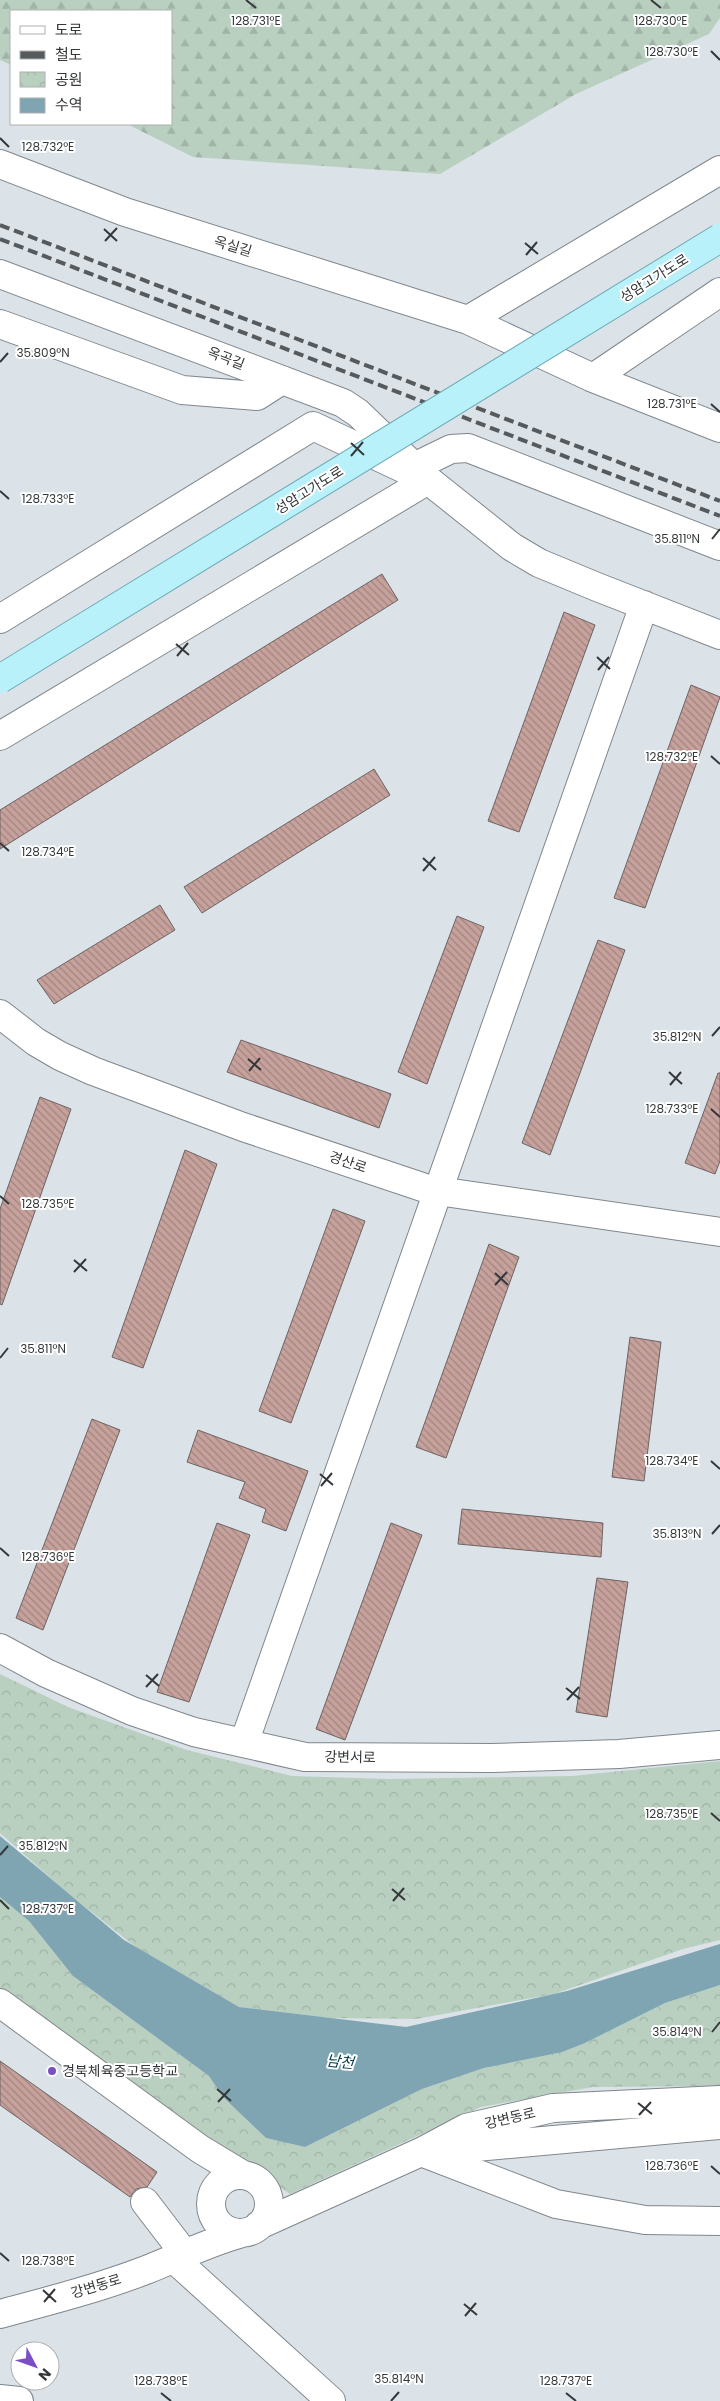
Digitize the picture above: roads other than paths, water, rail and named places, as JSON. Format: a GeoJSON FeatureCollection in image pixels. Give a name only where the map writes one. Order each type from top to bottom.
{"type":"FeatureCollection","features":[{"type":"Feature","properties":{"kind":"main road","name":"성암고가도로"},"geometry":{"type":"LineString","coordinates":[[0,679],[720,238]]}},
{"type":"Feature","properties":{"kind":"street","name":"옥실길"},"geometry":{"type":"LineString","coordinates":[[0,164],[125,212],[468,320],[593,378]]}},
{"type":"Feature","properties":{"kind":"street"},"geometry":{"type":"LineString","coordinates":[[468,320],[720,170]]}},
{"type":"Feature","properties":{"kind":"street","name":"옥곡길"},"geometry":{"type":"LineString","coordinates":[[0,274],[282,380],[350,408],[421,474]]}},
{"type":"Feature","properties":{"kind":"street"},"geometry":{"type":"LineString","coordinates":[[593,378],[720,292]]}},
{"type":"Feature","properties":{"kind":"street"},"geometry":{"type":"LineString","coordinates":[[0,324],[182,390],[257,396],[282,380]]}},
{"type":"Feature","properties":{"kind":"street"},"geometry":{"type":"LineString","coordinates":[[593,378],[720,428]]}},
{"type":"Feature","properties":{"kind":"street"},"geometry":{"type":"LineString","coordinates":[[0,619],[313,426],[421,474],[512,547],[539,562],[644,606],[720,635]]}},
{"type":"Feature","properties":{"kind":"street"},"geometry":{"type":"LineString","coordinates":[[0,736],[421,474],[451,449],[468,448],[720,546]]}},
{"type":"Feature","properties":{"kind":"street"},"geometry":{"type":"LineString","coordinates":[[244,1743],[644,606]]}},
{"type":"Feature","properties":{"kind":"street","name":"경산로"},"geometry":{"type":"LineString","coordinates":[[0,1014],[36,1042],[60,1056],[94,1071],[243,1127],[431,1190],[720,1232]]}},
{"type":"Feature","properties":{"kind":"street","name":"강변서로"},"geometry":{"type":"LineString","coordinates":[[0,1648],[46,1673],[132,1711],[194,1732],[305,1756],[427,1758],[620,1754],[720,1745]]}},
{"type":"Feature","properties":{"kind":"street","name":"강변동로"},"geometry":{"type":"LineString","coordinates":[[0,2003],[200,2149],[242,2175],[252,2178],[266,2190],[287,2198],[315,2198]]}},
{"type":"Feature","properties":{"kind":"street","name":"강변동로"},"geometry":{"type":"LineString","coordinates":[[0,2314],[102,2285],[251,2229],[315,2198],[421,2152],[466,2128],[552,2108],[720,2100]]}},
{"type":"Feature","properties":{"kind":"street"},"geometry":{"type":"LineString","coordinates":[[421,2152],[720,2125]]}},
{"type":"Feature","properties":{"kind":"street"},"geometry":{"type":"LineString","coordinates":[[200,2149],[212,2179],[211,2200],[217,2222],[233,2232],[251,2229],[268,2209],[266,2190]]}},
{"type":"Feature","properties":{"kind":"street"},"geometry":{"type":"LineString","coordinates":[[421,2152],[556,2204],[645,2220],[720,2221]]}},
{"type":"Feature","properties":{"kind":"street"},"geometry":{"type":"LineString","coordinates":[[182,2254],[206,2220],[217,2186],[224,2180],[242,2175]]}},
{"type":"Feature","properties":{"kind":"street"},"geometry":{"type":"LineString","coordinates":[[145,2202],[182,2254],[331,2401]]}},
{"type":"Feature","properties":{"kind":"street"},"geometry":{"type":"LineString","coordinates":[[0,2399],[19,2401]]}},
{"type":"Feature","properties":{"kind":"water","name":"남천"},"geometry":{"type":"Polygon","coordinates":[[[0,1836],[124,1940],[239,2007],[406,2027],[567,1991],[720,1944],[720,1985],[665,2003],[585,2043],[562,2052],[484,2068],[422,2089],[305,2147],[266,2138],[223,2097],[209,2076],[73,1976],[29,1921],[0,1897],[0,1836]]]}},
{"type":"Feature","properties":{"kind":"railway"},"geometry":{"type":"LineString","coordinates":[[0,225],[720,501]]}},
{"type":"Feature","properties":{"kind":"railway"},"geometry":{"type":"LineString","coordinates":[[0,239],[720,516]]}},
{"type":"Feature","properties":{"kind":"place","name":"경북체육중고등학교"},"geometry":{"type":"Point","coordinates":[52,2071]}}]}
